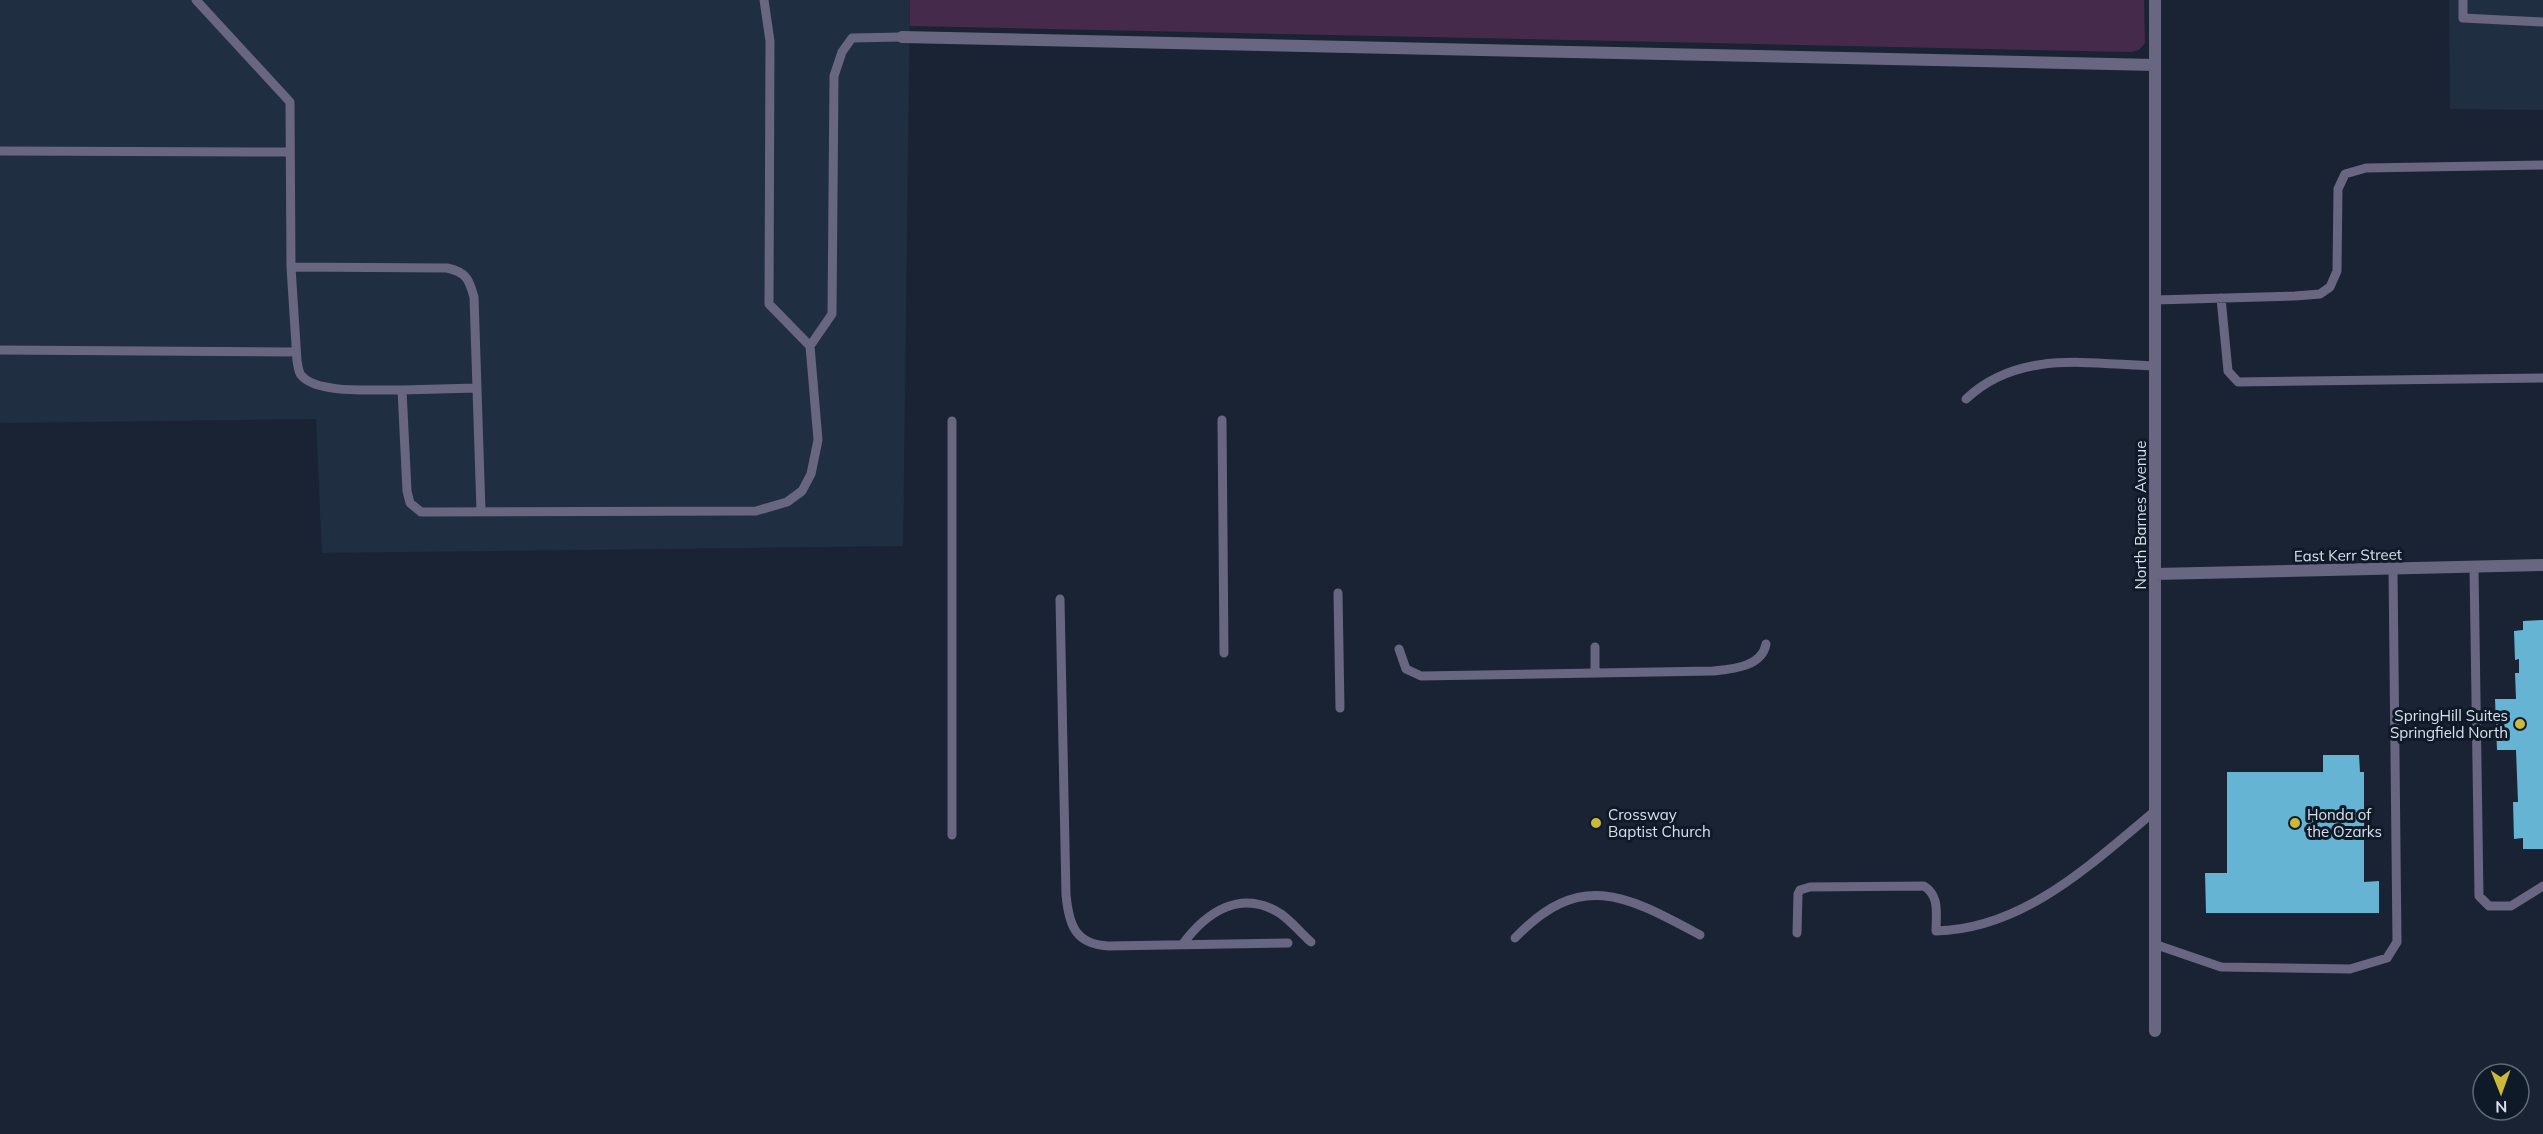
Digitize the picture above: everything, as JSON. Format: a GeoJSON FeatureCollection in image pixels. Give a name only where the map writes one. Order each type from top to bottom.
{"type":"FeatureCollection","features":[{"type":"Feature","properties":{"kind":"street","name":"North Barnes Avenue"},"geometry":{"type":"LineString","coordinates":[[2155,0],[2155,1031]]}},
{"type":"Feature","properties":{"kind":"street"},"geometry":{"type":"LineString","coordinates":[[902,37],[2155,65]]}},
{"type":"Feature","properties":{"kind":"street","name":"East Kerr Street"},"geometry":{"type":"LineString","coordinates":[[2155,574],[2543,565]]}},
{"type":"Feature","properties":{"kind":"lane"},"geometry":{"type":"LineString","coordinates":[[196,0],[290,102],[291,267],[296,352],[300,374],[313,384],[329,388],[402,390],[477,388]]}},
{"type":"Feature","properties":{"kind":"lane"},"geometry":{"type":"LineString","coordinates":[[402,390],[407,491],[410,503],[421,512],[756,511],[787,502],[802,491],[811,474],[818,440],[810,346],[769,304],[770,41],[764,0]]}},
{"type":"Feature","properties":{"kind":"lane"},"geometry":{"type":"LineString","coordinates":[[2463,0],[2463,18],[2543,22]]}},
{"type":"Feature","properties":{"kind":"lane"},"geometry":{"type":"LineString","coordinates":[[810,346],[832,315],[834,76],[842,52],[852,38],[902,37]]}},
{"type":"Feature","properties":{"kind":"lane"},"geometry":{"type":"LineString","coordinates":[[0,152],[290,153]]}},
{"type":"Feature","properties":{"kind":"lane"},"geometry":{"type":"LineString","coordinates":[[2155,300],[2295,297],[2320,294],[2330,287],[2337,272],[2338,189],[2345,174],[2366,168],[2543,165]]}},
{"type":"Feature","properties":{"kind":"lane"},"geometry":{"type":"LineString","coordinates":[[291,267],[447,268],[461,271],[469,278],[474,297],[481,511]]}},
{"type":"Feature","properties":{"kind":"lane"},"geometry":{"type":"LineString","coordinates":[[2221,298],[2228,371],[2238,382],[2543,378]]}},
{"type":"Feature","properties":{"kind":"lane"},"geometry":{"type":"LineString","coordinates":[[0,350],[296,352]]}},
{"type":"Feature","properties":{"kind":"lane"},"geometry":{"type":"LineString","coordinates":[[1966,399],[1995,377],[2031,365],[2056,363],[2155,366]]}},
{"type":"Feature","properties":{"kind":"lane"},"geometry":{"type":"LineString","coordinates":[[1222,420],[1224,653]]}},
{"type":"Feature","properties":{"kind":"lane"},"geometry":{"type":"LineString","coordinates":[[952,421],[952,835]]}},
{"type":"Feature","properties":{"kind":"lane"},"geometry":{"type":"LineString","coordinates":[[2474,567],[2479,896],[2489,906],[2511,906],[2543,886]]}},
{"type":"Feature","properties":{"kind":"lane"},"geometry":{"type":"LineString","coordinates":[[2154,944],[2176,954],[2231,968],[2350,969],[2387,958],[2397,942],[2393,569]]}},
{"type":"Feature","properties":{"kind":"lane"},"geometry":{"type":"LineString","coordinates":[[1338,593],[1340,708]]}},
{"type":"Feature","properties":{"kind":"lane"},"geometry":{"type":"LineString","coordinates":[[1060,599],[1066,895],[1071,919],[1082,938],[1096,945],[1288,943]]}},
{"type":"Feature","properties":{"kind":"lane"},"geometry":{"type":"LineString","coordinates":[[1399,649],[1406,669],[1421,676],[1734,668],[1749,664],[1760,657],[1766,644]]}},
{"type":"Feature","properties":{"kind":"lane"},"geometry":{"type":"LineString","coordinates":[[1595,646],[1595,673]]}},
{"type":"Feature","properties":{"kind":"lane"},"geometry":{"type":"LineString","coordinates":[[1797,933],[1797,898],[1800,890],[1804,888],[1924,886],[1934,895],[1936,931],[1974,927],[2047,896],[2090,866],[2155,811]]}},
{"type":"Feature","properties":{"kind":"lane"},"geometry":{"type":"LineString","coordinates":[[1515,939],[1534,918],[1547,909],[1578,897],[1598,896],[1620,898],[1637,903],[1700,935]]}},
{"type":"Feature","properties":{"kind":"lane"},"geometry":{"type":"LineString","coordinates":[[1182,945],[1196,926],[1214,912],[1236,904],[1271,909],[1282,915],[1311,942]]}},
{"type":"Feature","properties":{"kind":"shaded area"},"geometry":{"type":"Polygon","coordinates":[[[0,0],[910,0],[903,546],[322,553],[316,419],[0,423],[0,0]]]}},
{"type":"Feature","properties":{"kind":"shaded area"},"geometry":{"type":"Polygon","coordinates":[[[910,0],[2144,0],[2145,43],[2139,50],[2131,52],[910,26],[910,0]]]}},
{"type":"Feature","properties":{"kind":"shaded area"},"geometry":{"type":"Polygon","coordinates":[[[2449,0],[2543,0],[2543,110],[2450,109],[2449,0]]]}},
{"type":"Feature","properties":{"kind":"building","name":"SpringHill Suites Springfield North"},"geometry":{"type":"Polygon","coordinates":[[[2543,620],[2543,849],[2523,849],[2523,838],[2514,839],[2513,802],[2518,802],[2516,750],[2497,750],[2495,699],[2516,699],[2515,673],[2519,673],[2519,659],[2515,660],[2514,631],[2523,630],[2523,621],[2543,620]]]}},
{"type":"Feature","properties":{"kind":"building","name":"Honda of the Ozarks"},"geometry":{"type":"Polygon","coordinates":[[[2323,755],[2359,755],[2360,772],[2364,772],[2364,882],[2379,881],[2379,913],[2206,913],[2205,873],[2227,873],[2227,772],[2323,772],[2323,755]]]}},
{"type":"Feature","properties":{"kind":"place","name":"SpringHill Suites Springfield North"},"geometry":{"type":"Point","coordinates":[2520,724]}},
{"type":"Feature","properties":{"kind":"place","name":"Crossway Baptist Church"},"geometry":{"type":"Point","coordinates":[1596,823]}},
{"type":"Feature","properties":{"kind":"place","name":"Honda of the Ozarks"},"geometry":{"type":"Point","coordinates":[2295,823]}}]}
